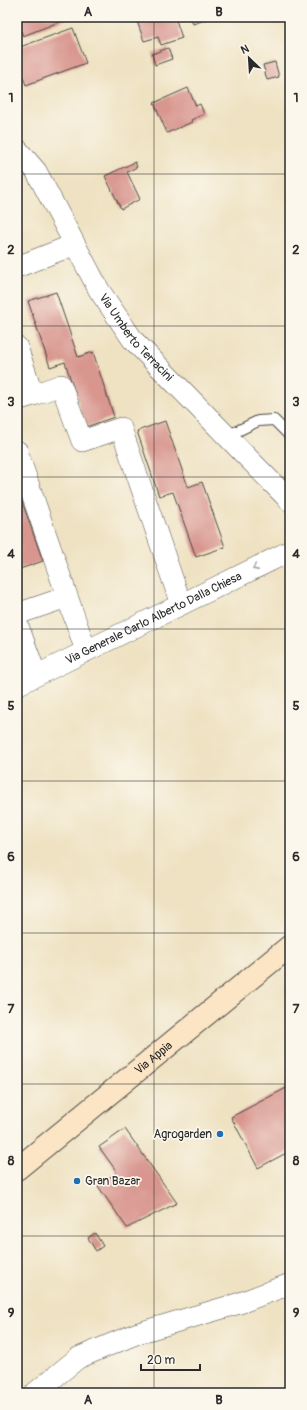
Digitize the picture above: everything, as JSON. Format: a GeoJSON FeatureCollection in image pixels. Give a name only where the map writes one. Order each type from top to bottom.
{"type":"FeatureCollection","features":[{"type":"Feature","properties":{"kind":"main road","name":"Via Appia"},"geometry":{"type":"LineString","coordinates":[[17,1168],[290,946]]}},
{"type":"Feature","properties":{"kind":"street","name":"Via Umberto Terracini"},"geometry":{"type":"LineString","coordinates":[[17,149],[36,171],[54,203],[73,245],[99,290],[133,340],[227,436],[287,491]]}},
{"type":"Feature","properties":{"kind":"street"},"geometry":{"type":"LineString","coordinates":[[17,267],[73,245]]}},
{"type":"Feature","properties":{"kind":"street"},"geometry":{"type":"LineString","coordinates":[[17,347],[25,398],[61,385],[82,441],[120,428],[181,604]]}},
{"type":"Feature","properties":{"kind":"street"},"geometry":{"type":"LineString","coordinates":[[17,451],[86,651]]}},
{"type":"Feature","properties":{"kind":"street","name":"Via Generale Carlo Alberto Dalla Chiesa"},"geometry":{"type":"LineString","coordinates":[[17,685],[290,551]]}},
{"type":"Feature","properties":{"kind":"street"},"geometry":{"type":"LineString","coordinates":[[17,614],[67,597]]}},
{"type":"Feature","properties":{"kind":"street"},"geometry":{"type":"LineString","coordinates":[[17,623],[36,675]]}},
{"type":"Feature","properties":{"kind":"street"},"geometry":{"type":"LineString","coordinates":[[35,1393],[78,1358],[138,1334],[240,1303],[290,1284]]}},
{"type":"Feature","properties":{"kind":"lane"},"geometry":{"type":"LineString","coordinates":[[227,436],[266,420],[274,420],[290,436]]}},
{"type":"Feature","properties":{"kind":"building"},"geometry":{"type":"Polygon","coordinates":[[[17,17],[69,18],[23,36],[21,31],[17,33],[17,17]]]}},
{"type":"Feature","properties":{"kind":"building"},"geometry":{"type":"Polygon","coordinates":[[[175,17],[182,38],[161,45],[158,37],[144,41],[136,18],[175,17]]]}},
{"type":"Feature","properties":{"kind":"building"},"geometry":{"type":"Polygon","coordinates":[[[191,17],[209,17],[210,18],[193,24],[191,17]]]}},
{"type":"Feature","properties":{"kind":"building"},"geometry":{"type":"Polygon","coordinates":[[[73,28],[86,63],[26,85],[17,60],[17,48],[73,28]]]}},
{"type":"Feature","properties":{"kind":"building"},"geometry":{"type":"Polygon","coordinates":[[[168,48],[172,59],[155,65],[152,54],[168,48]]]}},
{"type":"Feature","properties":{"kind":"building"},"geometry":{"type":"Polygon","coordinates":[[[275,62],[279,77],[267,80],[263,65],[275,62]]]}},
{"type":"Feature","properties":{"kind":"building"},"geometry":{"type":"Polygon","coordinates":[[[188,88],[196,106],[200,104],[204,114],[191,120],[192,122],[167,133],[154,103],[188,88]]]}},
{"type":"Feature","properties":{"kind":"building"},"geometry":{"type":"Polygon","coordinates":[[[135,162],[137,167],[127,172],[140,199],[121,209],[105,176],[135,162]]]}},
{"type":"Feature","properties":{"kind":"building"},"geometry":{"type":"Polygon","coordinates":[[[56,292],[78,357],[93,352],[114,417],[86,427],[65,362],[50,367],[28,301],[56,292]]]}},
{"type":"Feature","properties":{"kind":"building"},"geometry":{"type":"Polygon","coordinates":[[[165,421],[188,487],[202,482],[225,547],[196,557],[173,492],[159,496],[137,431],[165,421]]]}},
{"type":"Feature","properties":{"kind":"building"},"geometry":{"type":"Polygon","coordinates":[[[20,496],[43,561],[17,570],[17,497],[20,496]]]}},
{"type":"Feature","properties":{"kind":"building"},"geometry":{"type":"Polygon","coordinates":[[[290,1086],[290,1151],[258,1168],[231,1117],[290,1086]]]}},
{"type":"Feature","properties":{"kind":"building"},"geometry":{"type":"Polygon","coordinates":[[[125,1129],[177,1203],[127,1228],[98,1186],[117,1172],[99,1147],[125,1129]]]}},
{"type":"Feature","properties":{"kind":"building"},"geometry":{"type":"Polygon","coordinates":[[[95,1233],[103,1246],[96,1251],[88,1238],[95,1233]]]}},
{"type":"Feature","properties":{"kind":"place","name":"Agrogarden"},"geometry":{"type":"Point","coordinates":[220,1134]}},
{"type":"Feature","properties":{"kind":"place","name":"Gran Bazar"},"geometry":{"type":"Point","coordinates":[77,1181]}}]}
